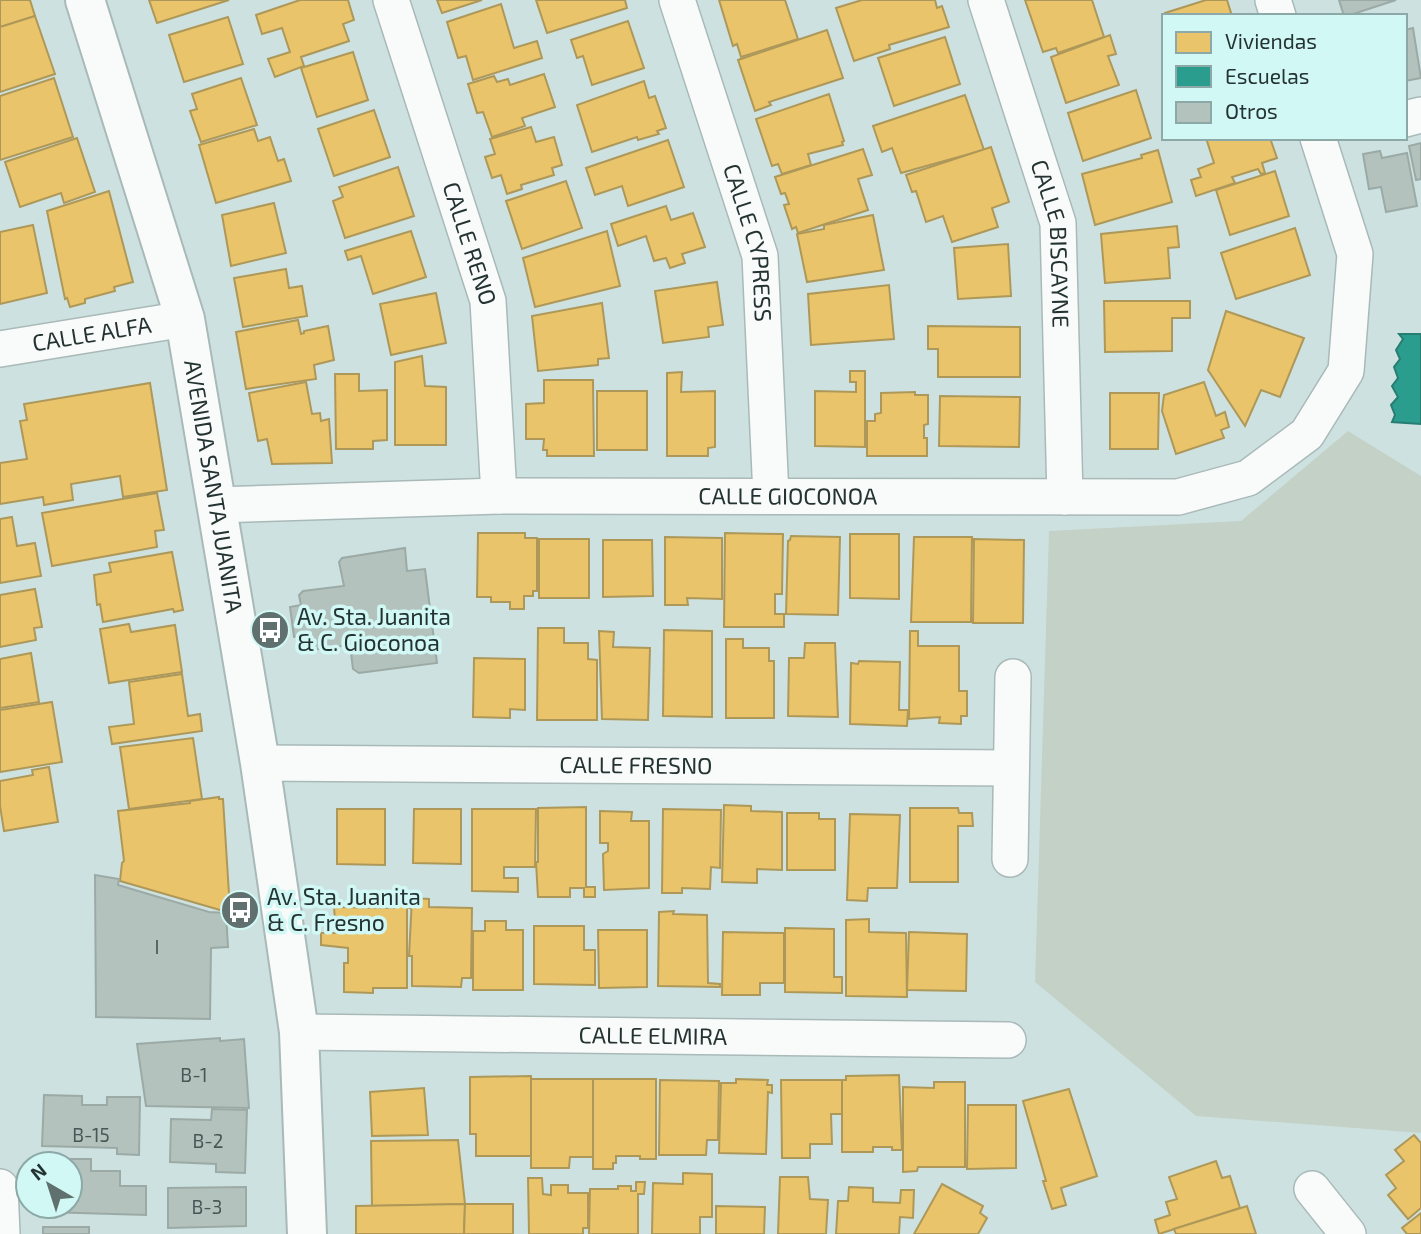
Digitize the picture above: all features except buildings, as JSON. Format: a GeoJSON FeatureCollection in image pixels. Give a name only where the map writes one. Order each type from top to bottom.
{"type":"FeatureCollection","features":[{"type":"Feature","properties":{"kind":"street","name":"AVENIDA SANTA JUANITA"},"geometry":{"type":"LineString","coordinates":[[85,0],[185,318],[260,763],[299,1032],[306,1234]]}},
{"type":"Feature","properties":{"kind":"street","name":"CALLE RENO"},"geometry":{"type":"LineString","coordinates":[[391,0],[488,301],[499,496]]}},
{"type":"Feature","properties":{"kind":"street","name":"CALLE CYPRESS"},"geometry":{"type":"LineString","coordinates":[[677,0],[760,256],[771,496]]}},
{"type":"Feature","properties":{"kind":"street","name":"CALLE BISCAYNE"},"geometry":{"type":"LineString","coordinates":[[986,0],[1058,223],[1065,497]]}},
{"type":"Feature","properties":{"kind":"street","name":"CALLE GIOCONOA"},"geometry":{"type":"LineString","coordinates":[[216,505],[499,496],[1178,497],[1248,478],[1307,434],[1346,371],[1355,254],[1319,140]]}},
{"type":"Feature","properties":{"kind":"street","name":"CALLE ALFA"},"geometry":{"type":"LineString","coordinates":[[0,349],[185,318]]}},
{"type":"Feature","properties":{"kind":"street"},"geometry":{"type":"LineString","coordinates":[[1010,859],[1013,677]]}},
{"type":"Feature","properties":{"kind":"street","name":"CALLE FRESNO"},"geometry":{"type":"LineString","coordinates":[[260,763],[1012,768]]}},
{"type":"Feature","properties":{"kind":"street","name":"CALLE ELMIRA"},"geometry":{"type":"LineString","coordinates":[[299,1032],[1007,1040]]}},
{"type":"Feature","properties":{"kind":"street"},"geometry":{"type":"LineString","coordinates":[[0,1187],[2,1234]]}},
{"type":"Feature","properties":{"kind":"street"},"geometry":{"type":"LineString","coordinates":[[1312,1189],[1348,1234]]}},
{"type":"Feature","properties":{"kind":"shaded area"},"geometry":{"type":"Polygon","coordinates":[[[1348,431],[1421,476],[1421,1133],[1196,1116],[1035,982],[1049,531],[1241,521],[1348,431]]]}},
{"type":"Feature","properties":{"kind":"place","name":"Av. Sta. Juanita & C. Gioconoa"},"geometry":{"type":"Point","coordinates":[270,630]}},
{"type":"Feature","properties":{"kind":"place","name":"Av. Sta. Juanita & C. Fresno"},"geometry":{"type":"Point","coordinates":[240,910]}}]}
